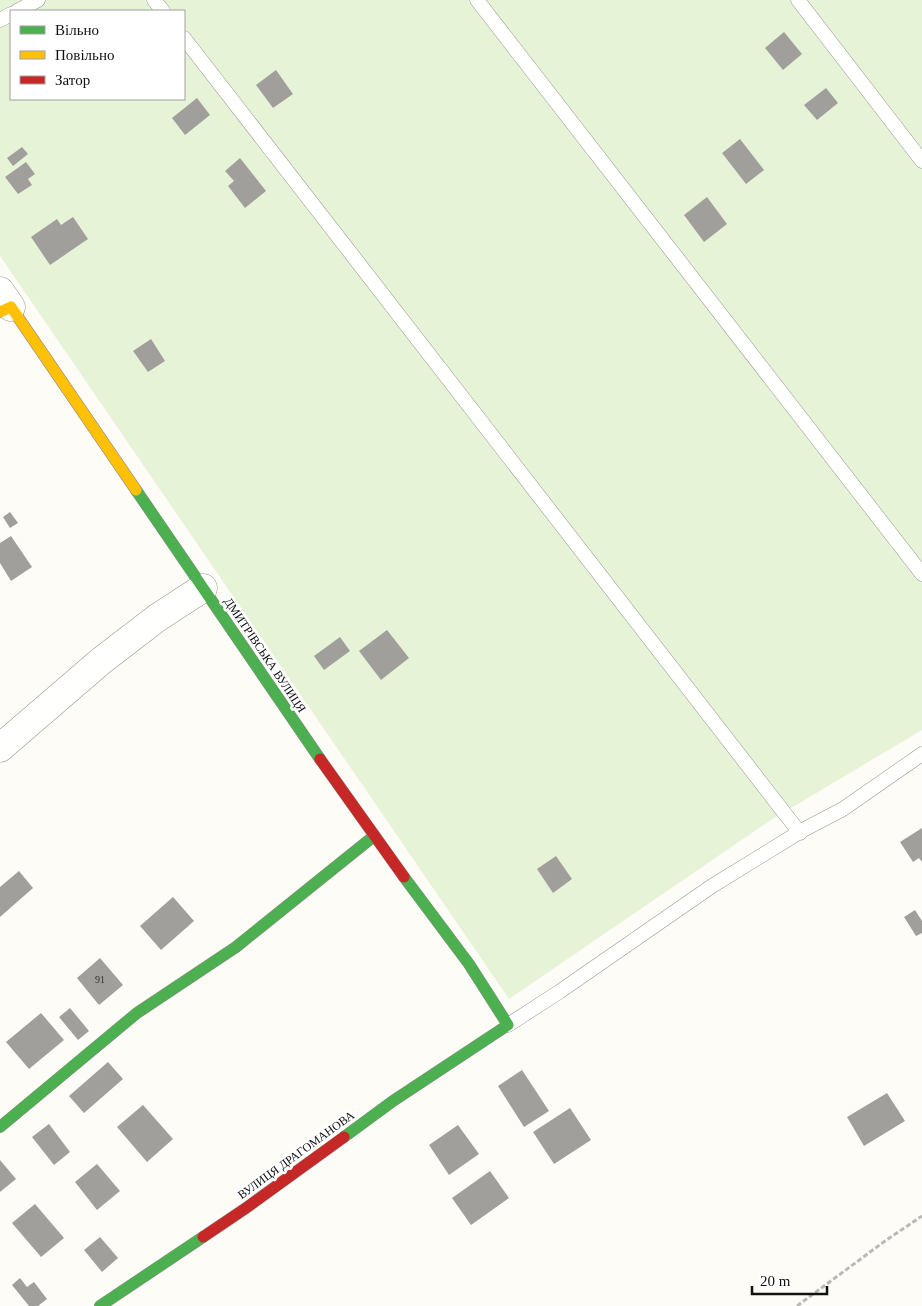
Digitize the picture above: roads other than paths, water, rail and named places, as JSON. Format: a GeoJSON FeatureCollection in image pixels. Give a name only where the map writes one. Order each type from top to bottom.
{"type":"FeatureCollection","features":[{"type":"Feature","properties":{"kind":"street","name":"ДМИТРІВСЬКА ВУЛИЦЯ"},"geometry":{"type":"LineString","coordinates":[[4,303],[203,588],[307,742],[469,964],[508,1026]]}},
{"type":"Feature","properties":{"kind":"street"},"geometry":{"type":"LineString","coordinates":[[0,748],[101,661],[157,618],[203,588]]}},
{"type":"Feature","properties":{"kind":"street"},"geometry":{"type":"LineString","coordinates":[[0,1127],[137,1013],[236,948],[374,836]]}},
{"type":"Feature","properties":{"kind":"street","name":"ВУЛИЦЯ ДРАГОМАНОВА"},"geometry":{"type":"LineString","coordinates":[[100,1306],[246,1208],[393,1101],[508,1026]]}},
{"type":"Feature","properties":{"kind":"lane"},"geometry":{"type":"LineString","coordinates":[[19,10],[38,0]]}},
{"type":"Feature","properties":{"kind":"lane"},"geometry":{"type":"LineString","coordinates":[[154,0],[162,10]]}},
{"type":"Feature","properties":{"kind":"lane"},"geometry":{"type":"LineString","coordinates":[[477,0],[922,574]]}},
{"type":"Feature","properties":{"kind":"lane"},"geometry":{"type":"LineString","coordinates":[[798,0],[922,160]]}},
{"type":"Feature","properties":{"kind":"lane"},"geometry":{"type":"LineString","coordinates":[[185,39],[800,832]]}},
{"type":"Feature","properties":{"kind":"lane"},"geometry":{"type":"LineString","coordinates":[[508,1026],[712,886],[800,832],[844,809],[922,754]]}}]}
